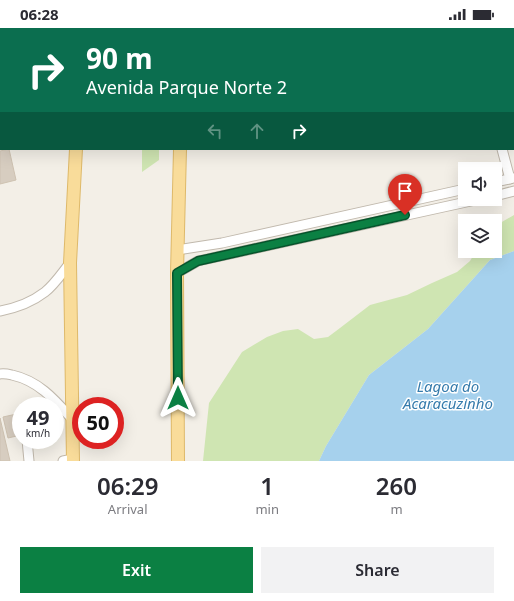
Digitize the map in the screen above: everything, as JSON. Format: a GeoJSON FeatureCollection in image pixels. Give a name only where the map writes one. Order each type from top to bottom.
{"type":"FeatureCollection","features":[{"type":"Feature","properties":{"kind":"main road"},"geometry":{"type":"LineString","coordinates":[[70,460],[72,418],[70,263],[76,150]]}},
{"type":"Feature","properties":{"kind":"main road"},"geometry":{"type":"LineString","coordinates":[[178,152],[178,461]]}},
{"type":"Feature","properties":{"kind":"street"},"geometry":{"type":"LineString","coordinates":[[502,150],[505,180]]}},
{"type":"Feature","properties":{"kind":"street"},"geometry":{"type":"LineString","coordinates":[[177,250],[222,243],[458,191]]}},
{"type":"Feature","properties":{"kind":"street"},"geometry":{"type":"LineString","coordinates":[[502,194],[514,191]]}},
{"type":"Feature","properties":{"kind":"street"},"geometry":{"type":"LineString","coordinates":[[177,273],[198,261],[458,204]]}},
{"type":"Feature","properties":{"kind":"street"},"geometry":{"type":"LineString","coordinates":[[0,311],[17,308],[45,292],[70,263]]}},
{"type":"Feature","properties":{"kind":"street"},"geometry":{"type":"LineString","coordinates":[[0,374],[4,373],[22,377],[35,384],[50,394],[72,418]]}},
{"type":"Feature","properties":{"kind":"street"},"geometry":{"type":"LineString","coordinates":[[28,449],[30,461]]}},
{"type":"Feature","properties":{"kind":"green space"},"geometry":{"type":"Polygon","coordinates":[[[142,150],[159,150],[159,160],[142,172],[142,150]]]}},
{"type":"Feature","properties":{"kind":"green space"},"geometry":{"type":"Polygon","coordinates":[[[514,215],[514,251],[502,256],[502,222],[514,215]]]}},
{"type":"Feature","properties":{"kind":"green space"},"geometry":{"type":"Polygon","coordinates":[[[472,258],[495,258],[490,260],[428,329],[369,375],[326,446],[319,461],[203,461],[209,403],[242,352],[267,337],[283,331],[298,329],[314,339],[328,337],[370,305],[407,295],[457,272],[472,258]]]}},
{"type":"Feature","properties":{"kind":"water","name":"Lagoa do Acaracuzinho"},"geometry":{"type":"Polygon","coordinates":[[[514,251],[514,461],[319,461],[326,446],[369,375],[428,329],[490,260],[502,258],[502,256],[514,251]]]}},
{"type":"Feature","properties":{"kind":"building"},"geometry":{"type":"Polygon","coordinates":[[[9,150],[16,180],[0,184],[0,151],[9,150]]]}},
{"type":"Feature","properties":{"kind":"building"},"geometry":{"type":"Polygon","coordinates":[[[12,415],[12,437],[8,438],[3,417],[12,415]]]}},
{"type":"Feature","properties":{"kind":"building"},"geometry":{"type":"Polygon","coordinates":[[[0,418],[10,461],[0,461],[0,418]]]}},
{"type":"Feature","properties":{"kind":"route"},"geometry":{"type":"LineString","coordinates":[[178,398],[177,273],[198,261],[405,215]]}}]}
